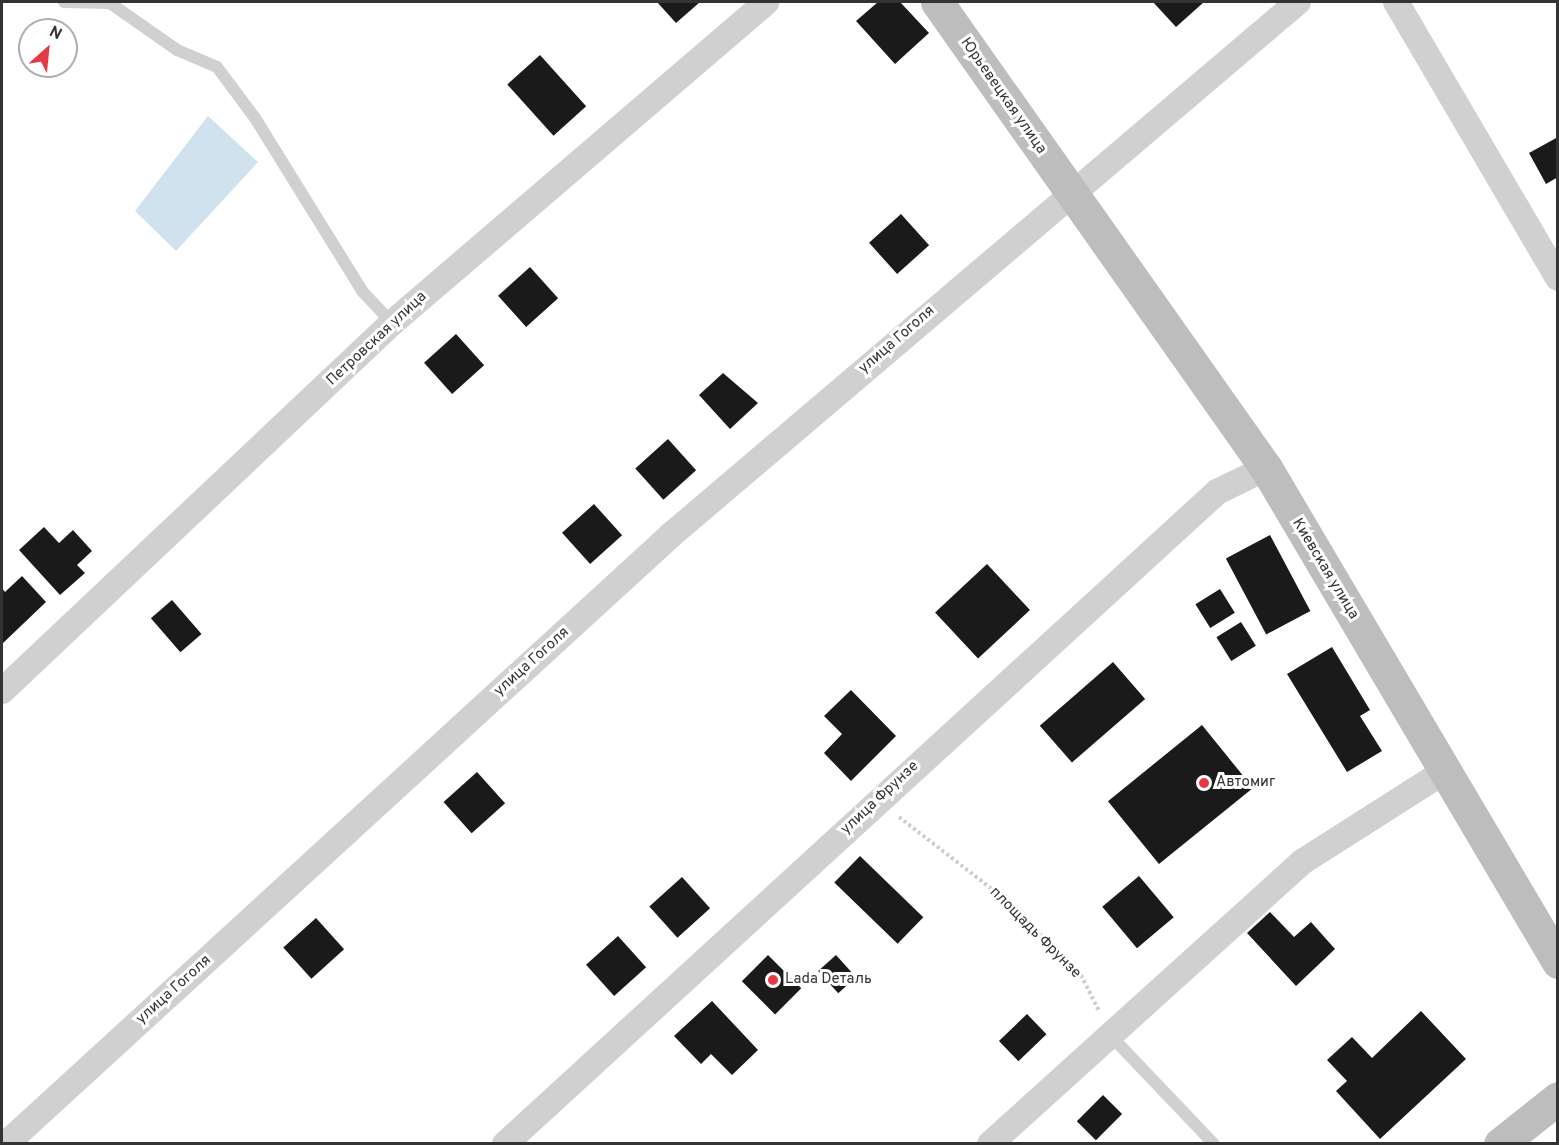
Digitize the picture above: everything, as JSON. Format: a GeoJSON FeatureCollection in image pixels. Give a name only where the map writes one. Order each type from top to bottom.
{"type":"FeatureCollection","features":[{"type":"Feature","properties":{"kind":"street","name":"Петровская улица"},"geometry":{"type":"LineString","coordinates":[[2,691],[392,323],[766,2]]}},
{"type":"Feature","properties":{"kind":"street","name":"Юрьевецкая улица"},"geometry":{"type":"LineString","coordinates":[[937,2],[1069,191]]}},
{"type":"Feature","properties":{"kind":"street","name":"улица Гоголя"},"geometry":{"type":"LineString","coordinates":[[6,1143],[670,535],[1069,191],[1298,2]]}},
{"type":"Feature","properties":{"kind":"street"},"geometry":{"type":"LineString","coordinates":[[1396,2],[1557,278]]}},
{"type":"Feature","properties":{"kind":"street","name":"Киевская улица"},"geometry":{"type":"LineString","coordinates":[[1069,191],[1266,468],[1557,962]]}},
{"type":"Feature","properties":{"kind":"street","name":"улица Фрунзе"},"geometry":{"type":"LineString","coordinates":[[505,1143],[877,800],[1217,492],[1266,468]]}},
{"type":"Feature","properties":{"kind":"street"},"geometry":{"type":"LineString","coordinates":[[990,1143],[1302,862],[1445,771]]}},
{"type":"Feature","properties":{"kind":"street"},"geometry":{"type":"LineString","coordinates":[[1500,1143],[1557,1098]]}},
{"type":"Feature","properties":{"kind":"lane"},"geometry":{"type":"LineString","coordinates":[[64,2],[110,3],[177,50],[217,67],[255,118],[363,292],[392,323]]}},
{"type":"Feature","properties":{"kind":"lane"},"geometry":{"type":"LineString","coordinates":[[1111,1036],[1214,1143]]}},
{"type":"Feature","properties":{"kind":"path","name":"площадь Фрунзе"},"geometry":{"type":"LineString","coordinates":[[877,800],[1006,900],[1081,975],[1111,1036]]}},
{"type":"Feature","properties":{"kind":"water"},"geometry":{"type":"Polygon","coordinates":[[[208,116],[258,162],[176,251],[135,211],[208,116]]]}},
{"type":"Feature","properties":{"kind":"building"},"geometry":{"type":"Polygon","coordinates":[[[657,2],[700,2],[676,23],[657,2]]]}},
{"type":"Feature","properties":{"kind":"building"},"geometry":{"type":"Polygon","coordinates":[[[878,2],[900,2],[929,33],[895,64],[856,21],[878,2]]]}},
{"type":"Feature","properties":{"kind":"building"},"geometry":{"type":"Polygon","coordinates":[[[1153,2],[1204,2],[1176,27],[1153,2]]]}},
{"type":"Feature","properties":{"kind":"building"},"geometry":{"type":"Polygon","coordinates":[[[540,55],[586,106],[553,136],[507,84],[540,55]]]}},
{"type":"Feature","properties":{"kind":"building"},"geometry":{"type":"Polygon","coordinates":[[[1558,137],[1558,177],[1546,184],[1529,153],[1558,137]]]}},
{"type":"Feature","properties":{"kind":"building"},"geometry":{"type":"Polygon","coordinates":[[[901,214],[929,245],[897,274],[869,243],[901,214]]]}},
{"type":"Feature","properties":{"kind":"building"},"geometry":{"type":"Polygon","coordinates":[[[530,267],[558,298],[526,327],[498,296],[530,267]]]}},
{"type":"Feature","properties":{"kind":"building"},"geometry":{"type":"Polygon","coordinates":[[[456,334],[484,365],[452,394],[424,363],[456,334]]]}},
{"type":"Feature","properties":{"kind":"building"},"geometry":{"type":"Polygon","coordinates":[[[723,373],[758,403],[730,429],[699,395],[723,373]]]}},
{"type":"Feature","properties":{"kind":"building"},"geometry":{"type":"Polygon","coordinates":[[[668,439],[696,470],[663,500],[635,468],[668,439]]]}},
{"type":"Feature","properties":{"kind":"building"},"geometry":{"type":"Polygon","coordinates":[[[594,504],[622,535],[590,564],[562,533],[594,504]]]}},
{"type":"Feature","properties":{"kind":"building"},"geometry":{"type":"Polygon","coordinates":[[[44,527],[59,543],[73,530],[92,551],[77,565],[85,573],[60,595],[19,550],[44,527]]]}},
{"type":"Feature","properties":{"kind":"building"},"geometry":{"type":"Polygon","coordinates":[[[1270,535],[1310,611],[1266,634],[1226,558],[1270,535]]]}},
{"type":"Feature","properties":{"kind":"building"},"geometry":{"type":"Polygon","coordinates":[[[987,564],[1030,610],[978,658],[935,612],[987,564]]]}},
{"type":"Feature","properties":{"kind":"building"},"geometry":{"type":"Polygon","coordinates":[[[22,576],[46,602],[2,644],[2,588],[5,592],[22,576]]]}},
{"type":"Feature","properties":{"kind":"building"},"geometry":{"type":"Polygon","coordinates":[[[1220,589],[1235,613],[1210,628],[1195,604],[1220,589]]]}},
{"type":"Feature","properties":{"kind":"building"},"geometry":{"type":"Polygon","coordinates":[[[172,600],[202,634],[180,652],[151,618],[172,600]]]}},
{"type":"Feature","properties":{"kind":"building"},"geometry":{"type":"Polygon","coordinates":[[[1241,622],[1256,646],[1231,661],[1216,637],[1241,622]]]}},
{"type":"Feature","properties":{"kind":"building"},"geometry":{"type":"Polygon","coordinates":[[[1332,647],[1370,710],[1360,716],[1382,751],[1347,772],[1287,674],[1332,647]]]}},
{"type":"Feature","properties":{"kind":"building"},"geometry":{"type":"Polygon","coordinates":[[[1113,662],[1145,699],[1072,763],[1040,726],[1113,662]]]}},
{"type":"Feature","properties":{"kind":"building"},"geometry":{"type":"Polygon","coordinates":[[[851,690],[896,736],[851,781],[824,753],[842,734],[824,716],[851,690]]]}},
{"type":"Feature","properties":{"kind":"building"},"geometry":{"type":"Polygon","coordinates":[[[1202,725],[1253,788],[1159,864],[1108,801],[1202,725]]]}},
{"type":"Feature","properties":{"kind":"building"},"geometry":{"type":"Polygon","coordinates":[[[477,772],[505,803],[472,833],[444,802],[477,772]]]}},
{"type":"Feature","properties":{"kind":"building"},"geometry":{"type":"Polygon","coordinates":[[[860,856],[923,917],[898,944],[834,883],[860,856]]]}},
{"type":"Feature","properties":{"kind":"building"},"geometry":{"type":"Polygon","coordinates":[[[1139,876],[1174,917],[1137,948],[1102,907],[1139,876]]]}},
{"type":"Feature","properties":{"kind":"building"},"geometry":{"type":"Polygon","coordinates":[[[682,877],[710,908],[677,938],[649,906],[682,877]]]}},
{"type":"Feature","properties":{"kind":"building"},"geometry":{"type":"Polygon","coordinates":[[[1270,912],[1294,937],[1311,922],[1335,949],[1296,986],[1247,933],[1270,912]]]}},
{"type":"Feature","properties":{"kind":"building"},"geometry":{"type":"Polygon","coordinates":[[[316,918],[344,949],[311,979],[283,947],[316,918]]]}},
{"type":"Feature","properties":{"kind":"building"},"geometry":{"type":"Polygon","coordinates":[[[618,936],[646,967],[614,996],[586,965],[618,936]]]}},
{"type":"Feature","properties":{"kind":"building"},"geometry":{"type":"Polygon","coordinates":[[[768,955],[801,988],[775,1014],[742,981],[768,955]]]}},
{"type":"Feature","properties":{"kind":"building"},"geometry":{"type":"Polygon","coordinates":[[[836,955],[856,977],[838,993],[818,971],[836,955]]]}},
{"type":"Feature","properties":{"kind":"building"},"geometry":{"type":"Polygon","coordinates":[[[712,1001],[758,1050],[732,1075],[711,1054],[701,1064],[674,1036],[712,1001]]]}},
{"type":"Feature","properties":{"kind":"building"},"geometry":{"type":"Polygon","coordinates":[[[1421,1011],[1466,1059],[1380,1139],[1336,1091],[1347,1081],[1327,1060],[1352,1037],[1372,1058],[1421,1011]]]}},
{"type":"Feature","properties":{"kind":"building"},"geometry":{"type":"Polygon","coordinates":[[[1027,1014],[1046,1034],[1018,1061],[999,1041],[1027,1014]]]}},
{"type":"Feature","properties":{"kind":"building"},"geometry":{"type":"Polygon","coordinates":[[[1103,1095],[1122,1114],[1096,1140],[1077,1121],[1103,1095]]]}},
{"type":"Feature","properties":{"kind":"place","name":"Автомиг"},"geometry":{"type":"Point","coordinates":[1204,783]}},
{"type":"Feature","properties":{"kind":"place","name":"Lada Dеталь"},"geometry":{"type":"Point","coordinates":[773,980]}}]}
